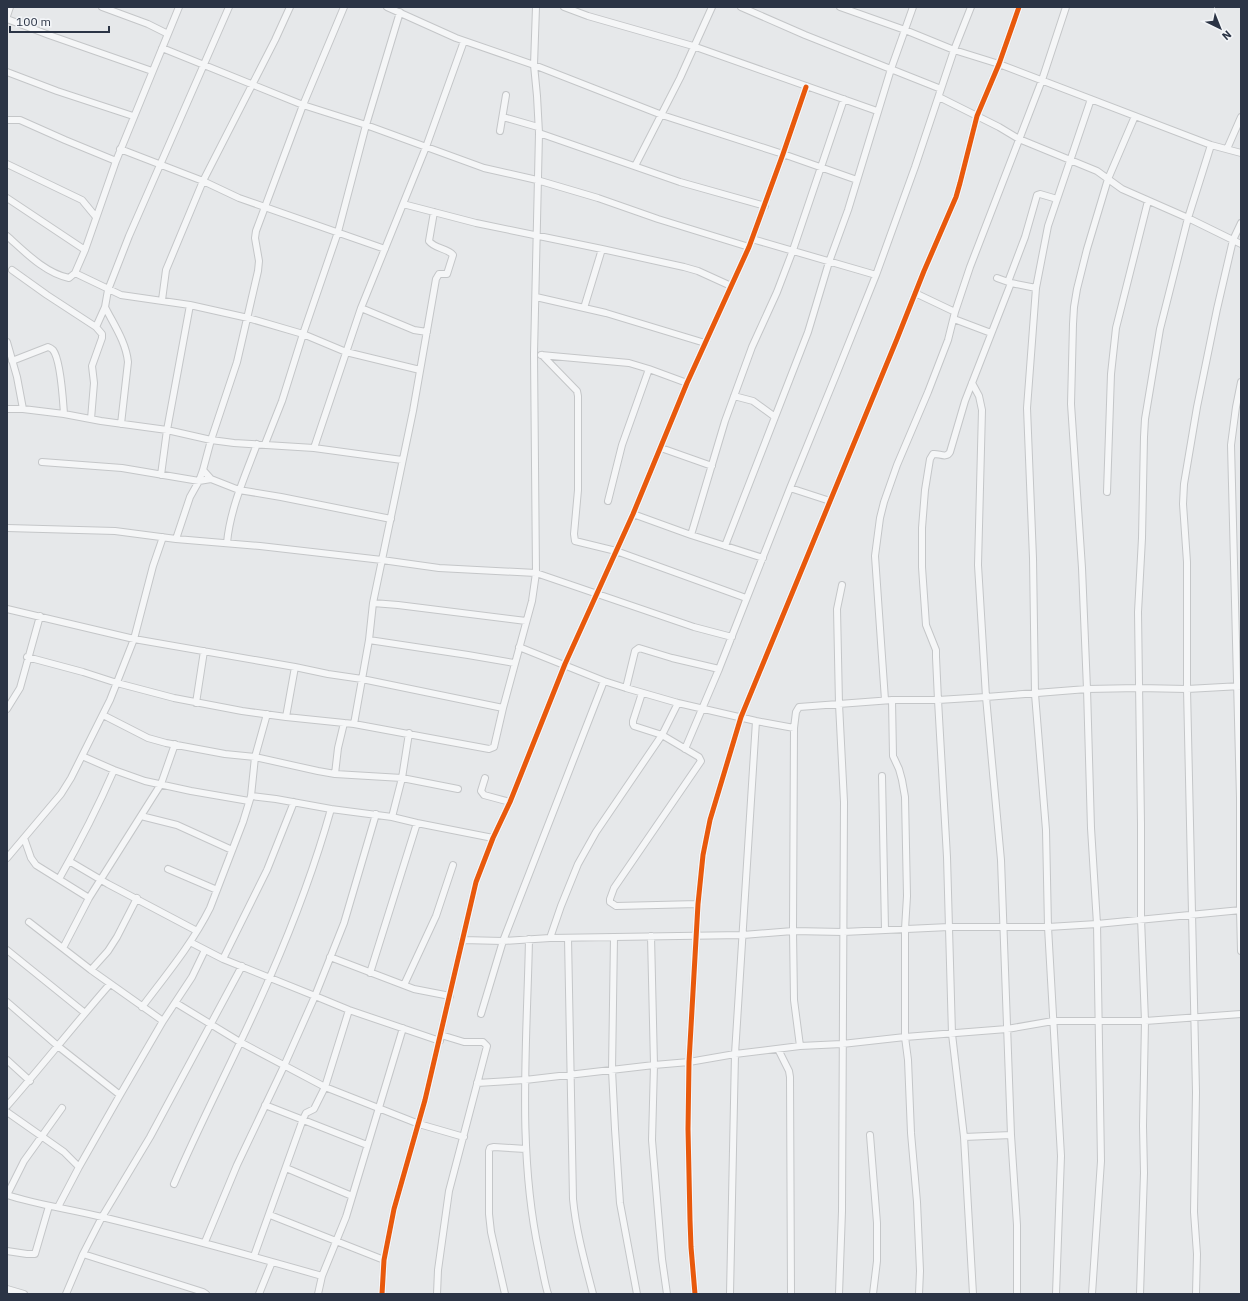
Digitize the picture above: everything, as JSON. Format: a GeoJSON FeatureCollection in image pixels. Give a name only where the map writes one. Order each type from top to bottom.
{"type":"FeatureCollection","features":[{"type":"Feature","properties":{"kind":"street"},"geometry":{"type":"LineString","coordinates":[[10,7],[7,17],[50,35],[152,71]]}},
{"type":"Feature","properties":{"kind":"street"},"geometry":{"type":"LineString","coordinates":[[102,7],[141,21],[168,34]]}},
{"type":"Feature","properties":{"kind":"street"},"geometry":{"type":"LineString","coordinates":[[7,236],[39,264],[53,272],[69,278],[75,273],[85,250],[133,116],[179,7]]}},
{"type":"Feature","properties":{"kind":"street"},"geometry":{"type":"LineString","coordinates":[[96,327],[105,307],[108,290],[129,236],[229,7]]}},
{"type":"Feature","properties":{"kind":"street"},"geometry":{"type":"LineString","coordinates":[[162,300],[166,270],[204,181],[290,7]]}},
{"type":"Feature","properties":{"kind":"street"},"geometry":{"type":"LineString","coordinates":[[176,539],[190,497],[203,470],[211,440],[238,362],[258,272],[259,261],[255,234],[303,105],[344,7]]}},
{"type":"Feature","properties":{"kind":"street"},"geometry":{"type":"LineString","coordinates":[[387,7],[464,41],[534,65],[662,115],[783,154],[857,180]]}},
{"type":"Feature","properties":{"kind":"street"},"geometry":{"type":"LineString","coordinates":[[27,658],[174,698],[242,711],[354,724],[491,749],[496,744],[514,663],[532,601],[536,573],[534,354],[538,96],[534,65],[534,26],[536,7]]}},
{"type":"Feature","properties":{"kind":"street"},"geometry":{"type":"LineString","coordinates":[[564,7],[588,16],[693,46],[877,111]]}},
{"type":"Feature","properties":{"kind":"street"},"geometry":{"type":"LineString","coordinates":[[635,166],[680,78],[693,46],[712,7]]}},
{"type":"Feature","properties":{"kind":"street"},"geometry":{"type":"LineString","coordinates":[[740,7],[805,35],[941,89]]}},
{"type":"Feature","properties":{"kind":"street"},"geometry":{"type":"LineString","coordinates":[[840,7],[905,30],[954,50],[999,64],[1211,145],[1241,153]]}},
{"type":"Feature","properties":{"kind":"street"},"geometry":{"type":"LineString","coordinates":[[862,14],[865,7]]}},
{"type":"Feature","properties":{"kind":"street"},"geometry":{"type":"LineString","coordinates":[[725,546],[808,332],[848,210],[877,111],[912,7]]}},
{"type":"Feature","properties":{"kind":"street"},"geometry":{"type":"LineString","coordinates":[[685,749],[732,637],[746,598],[876,275],[916,167],[954,50],[971,7]]}},
{"type":"Feature","properties":{"kind":"street"},"geometry":{"type":"LineString","coordinates":[[695,1294],[690,1246],[688,1129],[689,1062],[702,855],[710,820],[741,717],[915,293],[956,197],[977,116],[999,64],[1019,7]]}},
{"type":"Feature","properties":{"kind":"street"},"geometry":{"type":"LineString","coordinates":[[919,1294],[920,1271],[917,1202],[911,1133],[908,1060],[905,1037],[905,929],[907,896],[904,787],[899,769],[893,756],[875,556],[880,518],[884,502],[897,465],[948,340],[955,312],[970,267],[1042,80],[1066,7]]}},
{"type":"Feature","properties":{"kind":"street"},"geometry":{"type":"LineString","coordinates":[[265,444],[282,401],[338,232],[366,124],[400,12]]}},
{"type":"Feature","properties":{"kind":"street"},"geometry":{"type":"LineString","coordinates":[[314,448],[361,308],[426,147],[464,41]]}},
{"type":"Feature","properties":{"kind":"street"},"geometry":{"type":"LineString","coordinates":[[162,48],[303,105],[366,124],[484,168],[537,180],[598,198],[658,219],[749,247]]}},
{"type":"Feature","properties":{"kind":"street"},"geometry":{"type":"LineString","coordinates":[[7,72],[133,116]]}},
{"type":"Feature","properties":{"kind":"street"},"geometry":{"type":"LineString","coordinates":[[382,1294],[384,1260],[394,1209],[419,1124],[476,882],[510,802],[564,664],[633,514],[687,383],[749,247],[765,206],[806,86]]}},
{"type":"Feature","properties":{"kind":"street"},"geometry":{"type":"LineString","coordinates":[[500,131],[506,95]]}},
{"type":"Feature","properties":{"kind":"street"},"geometry":{"type":"LineString","coordinates":[[939,97],[1018,139],[1097,171],[1117,187],[1188,218],[1241,244]]}},
{"type":"Feature","properties":{"kind":"street"},"geometry":{"type":"LineString","coordinates":[[691,535],[725,421],[752,347],[777,292],[793,250],[844,99]]}},
{"type":"Feature","properties":{"kind":"street"},"geometry":{"type":"LineString","coordinates":[[1056,1294],[1061,1156],[1048,927],[1046,830],[1035,694],[1033,558],[1027,408],[1036,288],[1048,226],[1069,160],[1091,99]]}},
{"type":"Feature","properties":{"kind":"street"},"geometry":{"type":"LineString","coordinates":[[1092,1294],[1101,1161],[1097,924],[1091,828],[1082,568],[1071,404],[1073,324],[1077,289],[1087,249],[1108,179],[1135,116]]}},
{"type":"Feature","properties":{"kind":"street"},"geometry":{"type":"LineString","coordinates":[[503,117],[680,182],[765,206]]}},
{"type":"Feature","properties":{"kind":"street"},"geometry":{"type":"LineString","coordinates":[[1227,149],[1241,117]]}},
{"type":"Feature","properties":{"kind":"street"},"geometry":{"type":"LineString","coordinates":[[7,120],[20,120],[116,160]]}},
{"type":"Feature","properties":{"kind":"street"},"geometry":{"type":"LineString","coordinates":[[1140,1294],[1144,1173],[1143,1126],[1145,1020],[1141,918],[1138,612],[1142,538],[1145,419],[1160,329],[1188,218],[1211,145]]}},
{"type":"Feature","properties":{"kind":"street"},"geometry":{"type":"LineString","coordinates":[[120,150],[204,181],[239,198],[385,249]]}},
{"type":"Feature","properties":{"kind":"street"},"geometry":{"type":"LineString","coordinates":[[7,164],[52,187],[79,198],[96,217]]}},
{"type":"Feature","properties":{"kind":"street"},"geometry":{"type":"LineString","coordinates":[[973,1294],[964,1137],[952,1034],[947,857],[936,650],[927,630],[922,567],[922,528],[925,490],[931,456],[936,453],[947,456],[950,452],[965,401],[1010,283],[1037,195],[1040,194],[1057,199]]}},
{"type":"Feature","properties":{"kind":"street"},"geometry":{"type":"LineString","coordinates":[[7,198],[85,250]]}},
{"type":"Feature","properties":{"kind":"street"},"geometry":{"type":"LineString","coordinates":[[1107,492],[1111,374],[1116,328],[1148,201]]}},
{"type":"Feature","properties":{"kind":"street"},"geometry":{"type":"LineString","coordinates":[[403,204],[476,223],[684,267],[698,271],[731,286]]}},
{"type":"Feature","properties":{"kind":"street"},"geometry":{"type":"LineString","coordinates":[[354,724],[369,640],[373,603],[420,370],[436,277],[439,274],[447,274],[454,255],[449,251],[431,244],[428,241],[434,212]]}},
{"type":"Feature","properties":{"kind":"street"},"geometry":{"type":"LineString","coordinates":[[1196,1294],[1197,1254],[1194,1212],[1196,1092],[1187,689],[1186,562],[1183,504],[1184,484],[1196,407],[1217,309],[1234,240],[1241,223]]}},
{"type":"Feature","properties":{"kind":"street"},"geometry":{"type":"LineString","coordinates":[[752,239],[876,275]]}},
{"type":"Feature","properties":{"kind":"street"},"geometry":{"type":"LineString","coordinates":[[584,308],[602,249]]}},
{"type":"Feature","properties":{"kind":"street"},"geometry":{"type":"LineString","coordinates":[[12,270],[96,327],[103,335],[92,366],[94,383],[91,419]]}},
{"type":"Feature","properties":{"kind":"street"},"geometry":{"type":"LineString","coordinates":[[75,273],[121,295],[190,305],[248,318],[303,334],[346,352],[420,370]]}},
{"type":"Feature","properties":{"kind":"street"},"geometry":{"type":"LineString","coordinates":[[997,278],[1010,283],[1036,288]]}},
{"type":"Feature","properties":{"kind":"street"},"geometry":{"type":"LineString","coordinates":[[915,293],[955,312]]}},
{"type":"Feature","properties":{"kind":"street"},"geometry":{"type":"LineString","coordinates":[[536,297],[606,313],[705,343]]}},
{"type":"Feature","properties":{"kind":"street"},"geometry":{"type":"LineString","coordinates":[[161,475],[167,430],[190,305]]}},
{"type":"Feature","properties":{"kind":"street"},"geometry":{"type":"LineString","coordinates":[[105,307],[123,341],[127,353],[128,362],[121,424]]}},
{"type":"Feature","properties":{"kind":"street"},"geometry":{"type":"LineString","coordinates":[[361,308],[414,330],[427,332]]}},
{"type":"Feature","properties":{"kind":"street"},"geometry":{"type":"LineString","coordinates":[[954,320],[991,333]]}},
{"type":"Feature","properties":{"kind":"street"},"geometry":{"type":"LineString","coordinates":[[7,342],[23,409]]}},
{"type":"Feature","properties":{"kind":"street"},"geometry":{"type":"LineString","coordinates":[[12,361],[48,347],[53,350],[56,354],[61,380],[64,414]]}},
{"type":"Feature","properties":{"kind":"street"},"geometry":{"type":"LineString","coordinates":[[534,354],[629,363],[687,383]]}},
{"type":"Feature","properties":{"kind":"street"},"geometry":{"type":"LineString","coordinates":[[542,355],[577,391],[578,396],[578,490],[574,538],[577,542],[616,551],[746,598]]}},
{"type":"Feature","properties":{"kind":"street"},"geometry":{"type":"LineString","coordinates":[[608,501],[622,445],[649,369]]}},
{"type":"Feature","properties":{"kind":"street"},"geometry":{"type":"LineString","coordinates":[[972,382],[979,396],[982,410],[978,565],[986,697],[1000,860],[1006,1029],[1017,1225],[1016,1294]]}},
{"type":"Feature","properties":{"kind":"street"},"geometry":{"type":"LineString","coordinates":[[1241,382],[1231,445],[1239,686],[1241,951]]}},
{"type":"Feature","properties":{"kind":"street"},"geometry":{"type":"LineString","coordinates":[[734,396],[753,401],[775,417]]}},
{"type":"Feature","properties":{"kind":"street"},"geometry":{"type":"LineString","coordinates":[[7,409],[23,409],[64,414],[167,430],[211,440],[314,448],[402,460]]}},
{"type":"Feature","properties":{"kind":"street"},"geometry":{"type":"LineString","coordinates":[[227,543],[229,523],[257,444]]}},
{"type":"Feature","properties":{"kind":"street"},"geometry":{"type":"LineString","coordinates":[[661,448],[712,466]]}},
{"type":"Feature","properties":{"kind":"street"},"geometry":{"type":"LineString","coordinates":[[42,462],[122,468],[199,481],[211,479]]}},
{"type":"Feature","properties":{"kind":"street"},"geometry":{"type":"LineString","coordinates":[[203,470],[211,479],[240,490],[391,519]]}},
{"type":"Feature","properties":{"kind":"street"},"geometry":{"type":"LineString","coordinates":[[790,488],[830,501]]}},
{"type":"Feature","properties":{"kind":"street"},"geometry":{"type":"LineString","coordinates":[[633,514],[691,535],[763,558]]}},
{"type":"Feature","properties":{"kind":"street"},"geometry":{"type":"LineString","coordinates":[[7,528],[115,531],[176,539],[382,560],[439,568],[536,573],[694,627],[732,637]]}},
{"type":"Feature","properties":{"kind":"street"},"geometry":{"type":"LineString","coordinates":[[7,858],[61,794],[103,715],[134,639],[153,566],[163,537]]}},
{"type":"Feature","properties":{"kind":"street"},"geometry":{"type":"LineString","coordinates":[[839,1294],[842,1211],[844,802],[839,704],[837,609],[842,585]]}},
{"type":"Feature","properties":{"kind":"street"},"geometry":{"type":"LineString","coordinates":[[373,603],[526,621]]}},
{"type":"Feature","properties":{"kind":"street"},"geometry":{"type":"LineString","coordinates":[[7,609],[134,639],[295,666],[328,674],[362,678],[503,708]]}},
{"type":"Feature","properties":{"kind":"street"},"geometry":{"type":"LineString","coordinates":[[7,709],[20,688],[27,658],[40,616]]}},
{"type":"Feature","properties":{"kind":"street"},"geometry":{"type":"LineString","coordinates":[[369,640],[514,663]]}},
{"type":"Feature","properties":{"kind":"street"},"geometry":{"type":"LineString","coordinates":[[519,647],[604,681],[642,693],[756,721],[794,728]]}},
{"type":"Feature","properties":{"kind":"street"},"geometry":{"type":"LineString","coordinates":[[626,688],[635,651],[639,648],[672,658],[719,669]]}},
{"type":"Feature","properties":{"kind":"street"},"geometry":{"type":"LineString","coordinates":[[196,702],[204,651]]}},
{"type":"Feature","properties":{"kind":"street"},"geometry":{"type":"LineString","coordinates":[[286,717],[295,666]]}},
{"type":"Feature","properties":{"kind":"street"},"geometry":{"type":"LineString","coordinates":[[481,1014],[503,941],[604,681]]}},
{"type":"Feature","properties":{"kind":"street"},"geometry":{"type":"LineString","coordinates":[[800,1046],[794,1000],[793,931],[794,728],[796,712],[799,707],[888,700],[938,700],[1035,694],[1087,689],[1187,689],[1239,686]]}},
{"type":"Feature","properties":{"kind":"street"},"geometry":{"type":"LineString","coordinates":[[642,693],[632,724],[637,728],[662,735],[699,757],[701,761],[614,888],[610,898],[612,904],[616,906],[698,904]]}},
{"type":"Feature","properties":{"kind":"street"},"geometry":{"type":"LineString","coordinates":[[550,938],[578,864],[596,832],[662,735],[678,703]]}},
{"type":"Feature","properties":{"kind":"street"},"geometry":{"type":"LineString","coordinates":[[142,1007],[190,942],[210,908],[243,822],[250,798],[255,757],[267,714]]}},
{"type":"Feature","properties":{"kind":"street"},"geometry":{"type":"LineString","coordinates":[[103,715],[148,738],[166,743],[225,754],[255,757],[335,774],[402,778],[458,789]]}},
{"type":"Feature","properties":{"kind":"street"},"geometry":{"type":"LineString","coordinates":[[730,1294],[735,1054],[756,721]]}},
{"type":"Feature","properties":{"kind":"street"},"geometry":{"type":"LineString","coordinates":[[335,774],[338,748],[344,723]]}},
{"type":"Feature","properties":{"kind":"street"},"geometry":{"type":"LineString","coordinates":[[392,817],[402,778],[409,733]]}},
{"type":"Feature","properties":{"kind":"street"},"geometry":{"type":"LineString","coordinates":[[63,948],[100,879],[161,784],[176,744]]}},
{"type":"Feature","properties":{"kind":"street"},"geometry":{"type":"LineString","coordinates":[[82,756],[114,770],[145,781],[191,791],[294,802],[331,809],[376,814],[494,838]]}},
{"type":"Feature","properties":{"kind":"street"},"geometry":{"type":"LineString","coordinates":[[58,879],[69,861],[114,770]]}},
{"type":"Feature","properties":{"kind":"street"},"geometry":{"type":"LineString","coordinates":[[882,776],[884,930]]}},
{"type":"Feature","properties":{"kind":"street"},"geometry":{"type":"LineString","coordinates":[[485,778],[481,791],[484,795],[510,802]]}},
{"type":"Feature","properties":{"kind":"street"},"geometry":{"type":"LineString","coordinates":[[223,959],[268,870],[294,802]]}},
{"type":"Feature","properties":{"kind":"street"},"geometry":{"type":"LineString","coordinates":[[174,1184],[270,978],[307,887],[319,853],[331,809]]}},
{"type":"Feature","properties":{"kind":"street"},"geometry":{"type":"LineString","coordinates":[[205,1242],[237,1166],[315,996],[344,922],[376,814]]}},
{"type":"Feature","properties":{"kind":"street"},"geometry":{"type":"LineString","coordinates":[[141,816],[177,825],[232,850]]}},
{"type":"Feature","properties":{"kind":"street"},"geometry":{"type":"LineString","coordinates":[[370,972],[417,823]]}},
{"type":"Feature","properties":{"kind":"street"},"geometry":{"type":"LineString","coordinates":[[24,838],[36,866],[89,898]]}},
{"type":"Feature","properties":{"kind":"street"},"geometry":{"type":"LineString","coordinates":[[69,861],[197,931]]}},
{"type":"Feature","properties":{"kind":"street"},"geometry":{"type":"LineString","coordinates":[[404,985],[431,930],[454,865]]}},
{"type":"Feature","properties":{"kind":"street"},"geometry":{"type":"LineString","coordinates":[[168,869],[217,890]]}},
{"type":"Feature","properties":{"kind":"street"},"geometry":{"type":"LineString","coordinates":[[91,970],[108,951],[117,937],[137,898]]}},
{"type":"Feature","properties":{"kind":"street"},"geometry":{"type":"LineString","coordinates":[[462,940],[503,941],[550,938],[743,935],[793,931],[843,932],[949,927],[1048,927],[1097,924],[1141,918],[1240,910]]}},
{"type":"Feature","properties":{"kind":"street"},"geometry":{"type":"LineString","coordinates":[[29,922],[91,970],[163,1021]]}},
{"type":"Feature","properties":{"kind":"street"},"geometry":{"type":"LineString","coordinates":[[651,936],[654,1065],[652,1140],[662,1259],[667,1294]]}},
{"type":"Feature","properties":{"kind":"street"},"geometry":{"type":"LineString","coordinates":[[568,938],[574,1214],[593,1294]]}},
{"type":"Feature","properties":{"kind":"street"},"geometry":{"type":"LineString","coordinates":[[614,938],[612,1070],[614,1129],[620,1203],[637,1294]]}},
{"type":"Feature","properties":{"kind":"street"},"geometry":{"type":"LineString","coordinates":[[529,939],[525,1080],[526,1149],[532,1220],[548,1294]]}},
{"type":"Feature","properties":{"kind":"street"},"geometry":{"type":"LineString","coordinates":[[190,942],[223,959],[349,1010],[403,1028],[440,1038],[464,1042],[483,1042],[486,1044],[486,1053],[449,1191],[438,1270],[437,1294]]}},
{"type":"Feature","properties":{"kind":"street"},"geometry":{"type":"LineString","coordinates":[[7,950],[85,1013]]}},
{"type":"Feature","properties":{"kind":"street"},"geometry":{"type":"LineString","coordinates":[[58,1207],[79,1167],[163,1021],[192,977],[205,950]]}},
{"type":"Feature","properties":{"kind":"street"},"geometry":{"type":"LineString","coordinates":[[330,958],[404,985],[450,996]]}},
{"type":"Feature","properties":{"kind":"street"},"geometry":{"type":"LineString","coordinates":[[66,1294],[83,1254],[102,1217],[150,1137],[242,966]]}},
{"type":"Feature","properties":{"kind":"street"},"geometry":{"type":"LineString","coordinates":[[7,1106],[110,984]]}},
{"type":"Feature","properties":{"kind":"street"},"geometry":{"type":"LineString","coordinates":[[7,1002],[58,1047],[120,1095]]}},
{"type":"Feature","properties":{"kind":"street"},"geometry":{"type":"LineString","coordinates":[[176,1003],[240,1042],[324,1087],[419,1124],[464,1137]]}},
{"type":"Feature","properties":{"kind":"street"},"geometry":{"type":"LineString","coordinates":[[254,1256],[270,1215],[302,1119],[306,1113],[314,1108],[324,1087],[349,1010]]}},
{"type":"Feature","properties":{"kind":"street"},"geometry":{"type":"LineString","coordinates":[[477,1083],[525,1080],[689,1062],[735,1054],[800,1046],[842,1044],[905,1037],[1006,1029],[1053,1021],[1145,1020],[1241,1014]]}},
{"type":"Feature","properties":{"kind":"street"},"geometry":{"type":"LineString","coordinates":[[318,1294],[322,1276],[337,1241],[352,1196],[403,1028]]}},
{"type":"Feature","properties":{"kind":"street"},"geometry":{"type":"LineString","coordinates":[[778,1049],[790,1071],[791,1294]]}},
{"type":"Feature","properties":{"kind":"street"},"geometry":{"type":"LineString","coordinates":[[7,1060],[30,1080]]}},
{"type":"Feature","properties":{"kind":"street"},"geometry":{"type":"LineString","coordinates":[[265,1105],[368,1144]]}},
{"type":"Feature","properties":{"kind":"street"},"geometry":{"type":"LineString","coordinates":[[62,1108],[24,1161],[7,1195],[29,1202],[58,1207],[205,1242],[322,1276]]}},
{"type":"Feature","properties":{"kind":"street"},"geometry":{"type":"LineString","coordinates":[[7,1112],[42,1135],[64,1152],[79,1167]]}},
{"type":"Feature","properties":{"kind":"street"},"geometry":{"type":"LineString","coordinates":[[870,1135],[877,1223],[877,1261],[873,1294]]}},
{"type":"Feature","properties":{"kind":"street"},"geometry":{"type":"LineString","coordinates":[[964,1137],[1011,1135]]}},
{"type":"Feature","properties":{"kind":"street"},"geometry":{"type":"LineString","coordinates":[[505,1294],[491,1232],[489,1214],[489,1151],[490,1148],[494,1147],[526,1149]]}},
{"type":"Feature","properties":{"kind":"street"},"geometry":{"type":"LineString","coordinates":[[286,1168],[352,1196]]}},
{"type":"Feature","properties":{"kind":"street"},"geometry":{"type":"LineString","coordinates":[[7,1251],[35,1254],[48,1206]]}},
{"type":"Feature","properties":{"kind":"street"},"geometry":{"type":"LineString","coordinates":[[270,1215],[384,1260]]}},
{"type":"Feature","properties":{"kind":"street"},"geometry":{"type":"LineString","coordinates":[[83,1254],[206,1294]]}},
{"type":"Feature","properties":{"kind":"street"},"geometry":{"type":"LineString","coordinates":[[259,1294],[272,1262]]}},
{"type":"Feature","properties":{"kind":"street"},"geometry":{"type":"LineString","coordinates":[[7,1289],[24,1294]]}},
{"type":"Feature","properties":{"kind":"cycle path"},"geometry":{"type":"LineString","coordinates":[[695,1294],[690,1220],[688,1129],[689,1062],[698,904],[703,855],[710,820],[741,717],[924,271],[956,197],[977,116],[999,64],[1019,7]]}},
{"type":"Feature","properties":{"kind":"cycle path"},"geometry":{"type":"LineString","coordinates":[[382,1294],[384,1260],[394,1209],[425,1100],[476,882],[493,838],[510,802],[565,664],[633,514],[687,383],[749,247],[806,87]]}}]}
